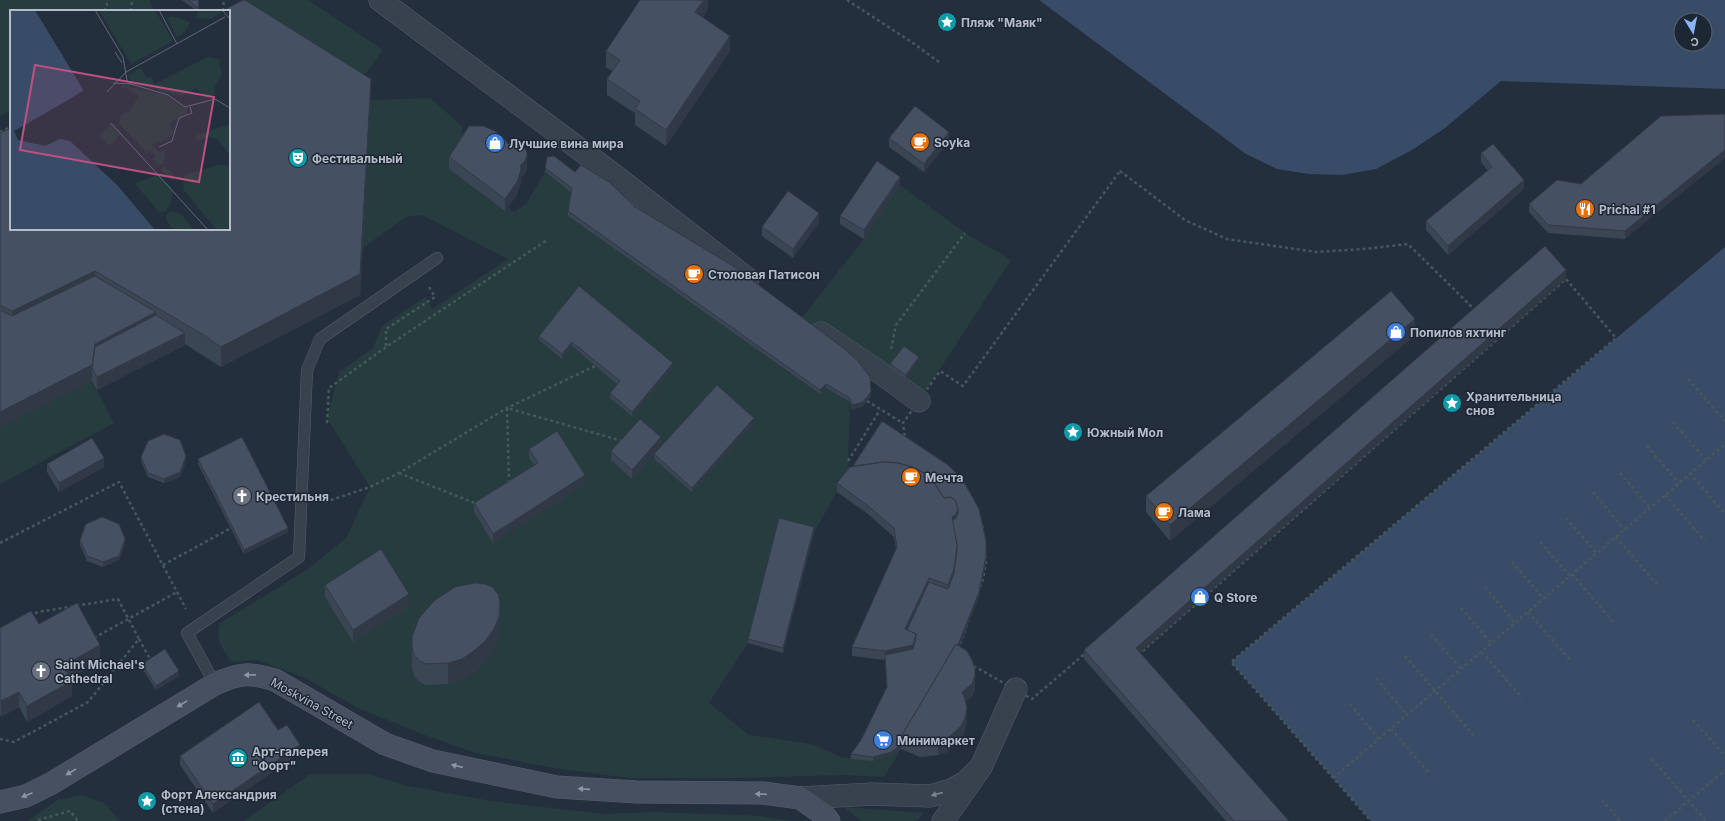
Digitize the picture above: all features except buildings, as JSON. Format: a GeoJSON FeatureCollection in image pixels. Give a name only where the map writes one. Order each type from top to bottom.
{"type":"FeatureCollection","features":[{"type":"Feature","properties":{"kind":"main road","name":"Moskvina Street"},"geometry":{"type":"LineString","coordinates":[[0,802],[26,796],[52,783],[215,684],[235,675],[256,674],[275,680],[385,744],[433,761],[557,787],[623,792],[763,793],[800,798]]}},
{"type":"Feature","properties":{"kind":"main road"},"geometry":{"type":"LineString","coordinates":[[800,798],[823,814],[829,821]]}},
{"type":"Feature","properties":{"kind":"street"},"geometry":{"type":"LineString","coordinates":[[380,0],[614,175],[763,291]]}},
{"type":"Feature","properties":{"kind":"street"},"geometry":{"type":"LineString","coordinates":[[807,324],[882,374],[919,401]]}},
{"type":"Feature","properties":{"kind":"street"},"geometry":{"type":"LineString","coordinates":[[943,821],[981,767],[1013,689]]}},
{"type":"Feature","properties":{"kind":"street"},"geometry":{"type":"LineString","coordinates":[[800,798],[872,794],[930,796],[951,790],[966,782],[981,767]]}},
{"type":"Feature","properties":{"kind":"lane"},"geometry":{"type":"LineString","coordinates":[[215,684],[187,633],[299,558],[307,370],[320,339],[437,258]]}},
{"type":"Feature","properties":{"kind":"path"},"geometry":{"type":"LineString","coordinates":[[104,10],[107,5],[106,0]]}},
{"type":"Feature","properties":{"kind":"path"},"geometry":{"type":"LineString","coordinates":[[131,10],[132,0]]}},
{"type":"Feature","properties":{"kind":"path"},"geometry":{"type":"LineString","coordinates":[[223,10],[224,0]]}},
{"type":"Feature","properties":{"kind":"path"},"geometry":{"type":"LineString","coordinates":[[847,0],[913,43],[939,62]]}},
{"type":"Feature","properties":{"kind":"path"},"geometry":{"type":"LineString","coordinates":[[0,132],[10,127]]}},
{"type":"Feature","properties":{"kind":"path"},"geometry":{"type":"LineString","coordinates":[[1120,171],[1185,220],[1227,240],[1316,252],[1408,244],[1478,313],[1322,450],[1032,699],[956,656],[984,579],[986,562],[983,528],[973,499],[948,469],[905,440],[903,423],[940,371],[963,386],[1120,171]]}},
{"type":"Feature","properties":{"kind":"path"},"geometry":{"type":"LineString","coordinates":[[882,374],[887,367],[896,325],[965,233]]}},
{"type":"Feature","properties":{"kind":"path"},"geometry":{"type":"LineString","coordinates":[[327,426],[329,388],[386,347],[547,240]]}},
{"type":"Feature","properties":{"kind":"path"},"geometry":{"type":"LineString","coordinates":[[1140,661],[1136,656],[1566,279],[1616,338],[1231,662],[1371,821]]}},
{"type":"Feature","properties":{"kind":"path"},"geometry":{"type":"LineString","coordinates":[[386,347],[386,329],[428,302]]}},
{"type":"Feature","properties":{"kind":"path"},"geometry":{"type":"LineString","coordinates":[[325,502],[370,487],[399,473],[507,408],[595,366]]}},
{"type":"Feature","properties":{"kind":"path"},"geometry":{"type":"LineString","coordinates":[[1688,380],[1725,421]]}},
{"type":"Feature","properties":{"kind":"path"},"geometry":{"type":"LineString","coordinates":[[867,401],[903,423]]}},
{"type":"Feature","properties":{"kind":"path"},"geometry":{"type":"LineString","coordinates":[[507,408],[626,442]]}},
{"type":"Feature","properties":{"kind":"path"},"geometry":{"type":"LineString","coordinates":[[507,408],[509,490]]}},
{"type":"Feature","properties":{"kind":"path"},"geometry":{"type":"LineString","coordinates":[[848,461],[880,410]]}},
{"type":"Feature","properties":{"kind":"path"},"geometry":{"type":"LineString","coordinates":[[1673,422],[1706,460]]}},
{"type":"Feature","properties":{"kind":"path"},"geometry":{"type":"LineString","coordinates":[[1333,778],[1725,444]]}},
{"type":"Feature","properties":{"kind":"path"},"geometry":{"type":"LineString","coordinates":[[1647,446],[1679,483]]}},
{"type":"Feature","properties":{"kind":"path"},"geometry":{"type":"LineString","coordinates":[[399,473],[483,506]]}},
{"type":"Feature","properties":{"kind":"path"},"geometry":{"type":"LineString","coordinates":[[1620,473],[1650,508]]}},
{"type":"Feature","properties":{"kind":"path"},"geometry":{"type":"LineString","coordinates":[[1690,473],[1725,514]]}},
{"type":"Feature","properties":{"kind":"path"},"geometry":{"type":"LineString","coordinates":[[0,543],[119,482],[196,627]]}},
{"type":"Feature","properties":{"kind":"path"},"geometry":{"type":"LineString","coordinates":[[1593,492],[1624,530]]}},
{"type":"Feature","properties":{"kind":"path"},"geometry":{"type":"LineString","coordinates":[[1665,495],[1705,541]]}},
{"type":"Feature","properties":{"kind":"path"},"geometry":{"type":"LineString","coordinates":[[1566,518],[1596,554]]}},
{"type":"Feature","properties":{"kind":"path"},"geometry":{"type":"LineString","coordinates":[[163,565],[231,528]]}},
{"type":"Feature","properties":{"kind":"path"},"geometry":{"type":"LineString","coordinates":[[1616,537],[1659,587]]}},
{"type":"Feature","properties":{"kind":"path"},"geometry":{"type":"LineString","coordinates":[[1540,542],[1615,624]]}},
{"type":"Feature","properties":{"kind":"path"},"geometry":{"type":"LineString","coordinates":[[1512,562],[1544,599]]}},
{"type":"Feature","properties":{"kind":"path"},"geometry":{"type":"LineString","coordinates":[[1485,587],[1515,622]]}},
{"type":"Feature","properties":{"kind":"path"},"geometry":{"type":"LineString","coordinates":[[89,640],[177,592]]}},
{"type":"Feature","properties":{"kind":"path"},"geometry":{"type":"LineString","coordinates":[[31,615],[38,612],[118,598],[152,662]]}},
{"type":"Feature","properties":{"kind":"path"},"geometry":{"type":"LineString","coordinates":[[1461,608],[1491,643]]}},
{"type":"Feature","properties":{"kind":"path"},"geometry":{"type":"LineString","coordinates":[[1528,612],[1570,660]]}},
{"type":"Feature","properties":{"kind":"path"},"geometry":{"type":"LineString","coordinates":[[1431,634],[1461,669]]}},
{"type":"Feature","properties":{"kind":"path"},"geometry":{"type":"LineString","coordinates":[[0,739],[14,742],[88,702],[139,639]]}},
{"type":"Feature","properties":{"kind":"path"},"geometry":{"type":"LineString","coordinates":[[1482,652],[1522,698]]}},
{"type":"Feature","properties":{"kind":"path"},"geometry":{"type":"LineString","coordinates":[[1405,656],[1474,736]]}},
{"type":"Feature","properties":{"kind":"path"},"geometry":{"type":"LineString","coordinates":[[1376,678],[1407,715]]}},
{"type":"Feature","properties":{"kind":"path"},"geometry":{"type":"LineString","coordinates":[[1350,704],[1380,739]]}},
{"type":"Feature","properties":{"kind":"path"},"geometry":{"type":"LineString","coordinates":[[1693,720],[1725,756]]}},
{"type":"Feature","properties":{"kind":"path"},"geometry":{"type":"LineString","coordinates":[[1391,729],[1429,773]]}},
{"type":"Feature","properties":{"kind":"path"},"geometry":{"type":"LineString","coordinates":[[1652,759],[1706,821]]}},
{"type":"Feature","properties":{"kind":"path"},"geometry":{"type":"LineString","coordinates":[[1665,821],[1725,770]]}},
{"type":"Feature","properties":{"kind":"path"},"geometry":{"type":"LineString","coordinates":[[1602,800],[1620,821]]}},
{"type":"Feature","properties":{"kind":"path"},"geometry":{"type":"LineString","coordinates":[[36,821],[70,811],[78,821]]}},
{"type":"Feature","properties":{"kind":"green space"},"geometry":{"type":"Polygon","coordinates":[[[0,0],[150,0],[153,10],[10,10],[10,111],[0,116],[0,0]]]}},
{"type":"Feature","properties":{"kind":"green space"},"geometry":{"type":"Polygon","coordinates":[[[245,0],[308,0],[383,50],[354,89],[244,20],[245,0]]]}},
{"type":"Feature","properties":{"kind":"green space"},"geometry":{"type":"Polygon","coordinates":[[[430,98],[463,127],[459,176],[514,212],[526,204],[545,172],[572,192],[568,216],[820,394],[826,388],[850,402],[848,461],[850,475],[837,492],[814,532],[779,523],[748,643],[709,703],[749,735],[812,744],[841,757],[873,761],[891,756],[901,749],[884,777],[845,775],[738,778],[629,778],[554,768],[476,753],[422,734],[358,708],[303,677],[257,660],[232,662],[225,653],[220,644],[218,635],[220,623],[308,569],[346,538],[370,487],[327,418],[339,372],[373,348],[382,326],[425,297],[432,309],[508,259],[422,215],[406,217],[361,249],[371,100],[430,98]]]}},
{"type":"Feature","properties":{"kind":"green space"},"geometry":{"type":"Polygon","coordinates":[[[900,185],[965,233],[1011,260],[919,401],[800,320],[864,239],[900,185]]]}},
{"type":"Feature","properties":{"kind":"green space"},"geometry":{"type":"Polygon","coordinates":[[[92,381],[114,423],[0,484],[0,427],[92,381]]]}},
{"type":"Feature","properties":{"kind":"green space"},"geometry":{"type":"Polygon","coordinates":[[[310,774],[367,774],[408,786],[491,801],[604,814],[654,812],[761,816],[793,821],[244,821],[310,774]]]}},
{"type":"Feature","properties":{"kind":"green space"},"geometry":{"type":"Polygon","coordinates":[[[82,795],[104,803],[120,821],[28,821],[57,800],[82,795]]]}},
{"type":"Feature","properties":{"kind":"green space"},"geometry":{"type":"Polygon","coordinates":[[[844,807],[924,813],[916,821],[861,821],[844,807]]]}},
{"type":"Feature","properties":{"kind":"water"},"geometry":{"type":"Polygon","coordinates":[[[1039,0],[1725,0],[1725,89],[1501,81],[1445,128],[1412,150],[1376,169],[1342,175],[1309,174],[1277,169],[1246,154],[1039,0]]]}},
{"type":"Feature","properties":{"kind":"water"},"geometry":{"type":"Polygon","coordinates":[[[1725,247],[1725,821],[1371,821],[1231,662],[1725,247]]]}},
{"type":"Feature","properties":{"kind":"pier"},"geometry":{"type":"Polygon","coordinates":[[[1615,336],[1616,338],[1231,662],[1371,821],[1368,821],[1230,663],[1230,661],[1615,336]]]}},
{"type":"Feature","properties":{"kind":"place","name":"Пляж \"Маяк\""},"geometry":{"type":"Point","coordinates":[947,22]}},
{"type":"Feature","properties":{"kind":"place","name":"Soyka"},"geometry":{"type":"Point","coordinates":[920,142]}},
{"type":"Feature","properties":{"kind":"place","name":"Лучшие вина мира"},"geometry":{"type":"Point","coordinates":[495,143]}},
{"type":"Feature","properties":{"kind":"place","name":"Фестивальный"},"geometry":{"type":"Point","coordinates":[298,158]}},
{"type":"Feature","properties":{"kind":"place","name":"Prichal #1"},"geometry":{"type":"Point","coordinates":[1585,209]}},
{"type":"Feature","properties":{"kind":"place","name":"Столовая Патисон"},"geometry":{"type":"Point","coordinates":[694,274]}},
{"type":"Feature","properties":{"kind":"place","name":"Попилов яхтинг"},"geometry":{"type":"Point","coordinates":[1396,332]}},
{"type":"Feature","properties":{"kind":"place","name":"Хранительница снов"},"geometry":{"type":"Point","coordinates":[1452,403]}},
{"type":"Feature","properties":{"kind":"place","name":"Южный Мол"},"geometry":{"type":"Point","coordinates":[1073,432]}},
{"type":"Feature","properties":{"kind":"place","name":"Мечта"},"geometry":{"type":"Point","coordinates":[911,477]}},
{"type":"Feature","properties":{"kind":"place","name":"Крестильня"},"geometry":{"type":"Point","coordinates":[242,496]}},
{"type":"Feature","properties":{"kind":"place","name":"Лама"},"geometry":{"type":"Point","coordinates":[1164,512]}},
{"type":"Feature","properties":{"kind":"place","name":"Q Store"},"geometry":{"type":"Point","coordinates":[1200,597]}},
{"type":"Feature","properties":{"kind":"place","name":"Saint Michael's Cathedral"},"geometry":{"type":"Point","coordinates":[41,671]}},
{"type":"Feature","properties":{"kind":"place","name":"Минимаркет"},"geometry":{"type":"Point","coordinates":[883,740]}},
{"type":"Feature","properties":{"kind":"place","name":"Арт-галерея \"Форт\""},"geometry":{"type":"Point","coordinates":[238,758]}},
{"type":"Feature","properties":{"kind":"place","name":"Форт Александрия (стена)"},"geometry":{"type":"Point","coordinates":[147,801]}}]}
